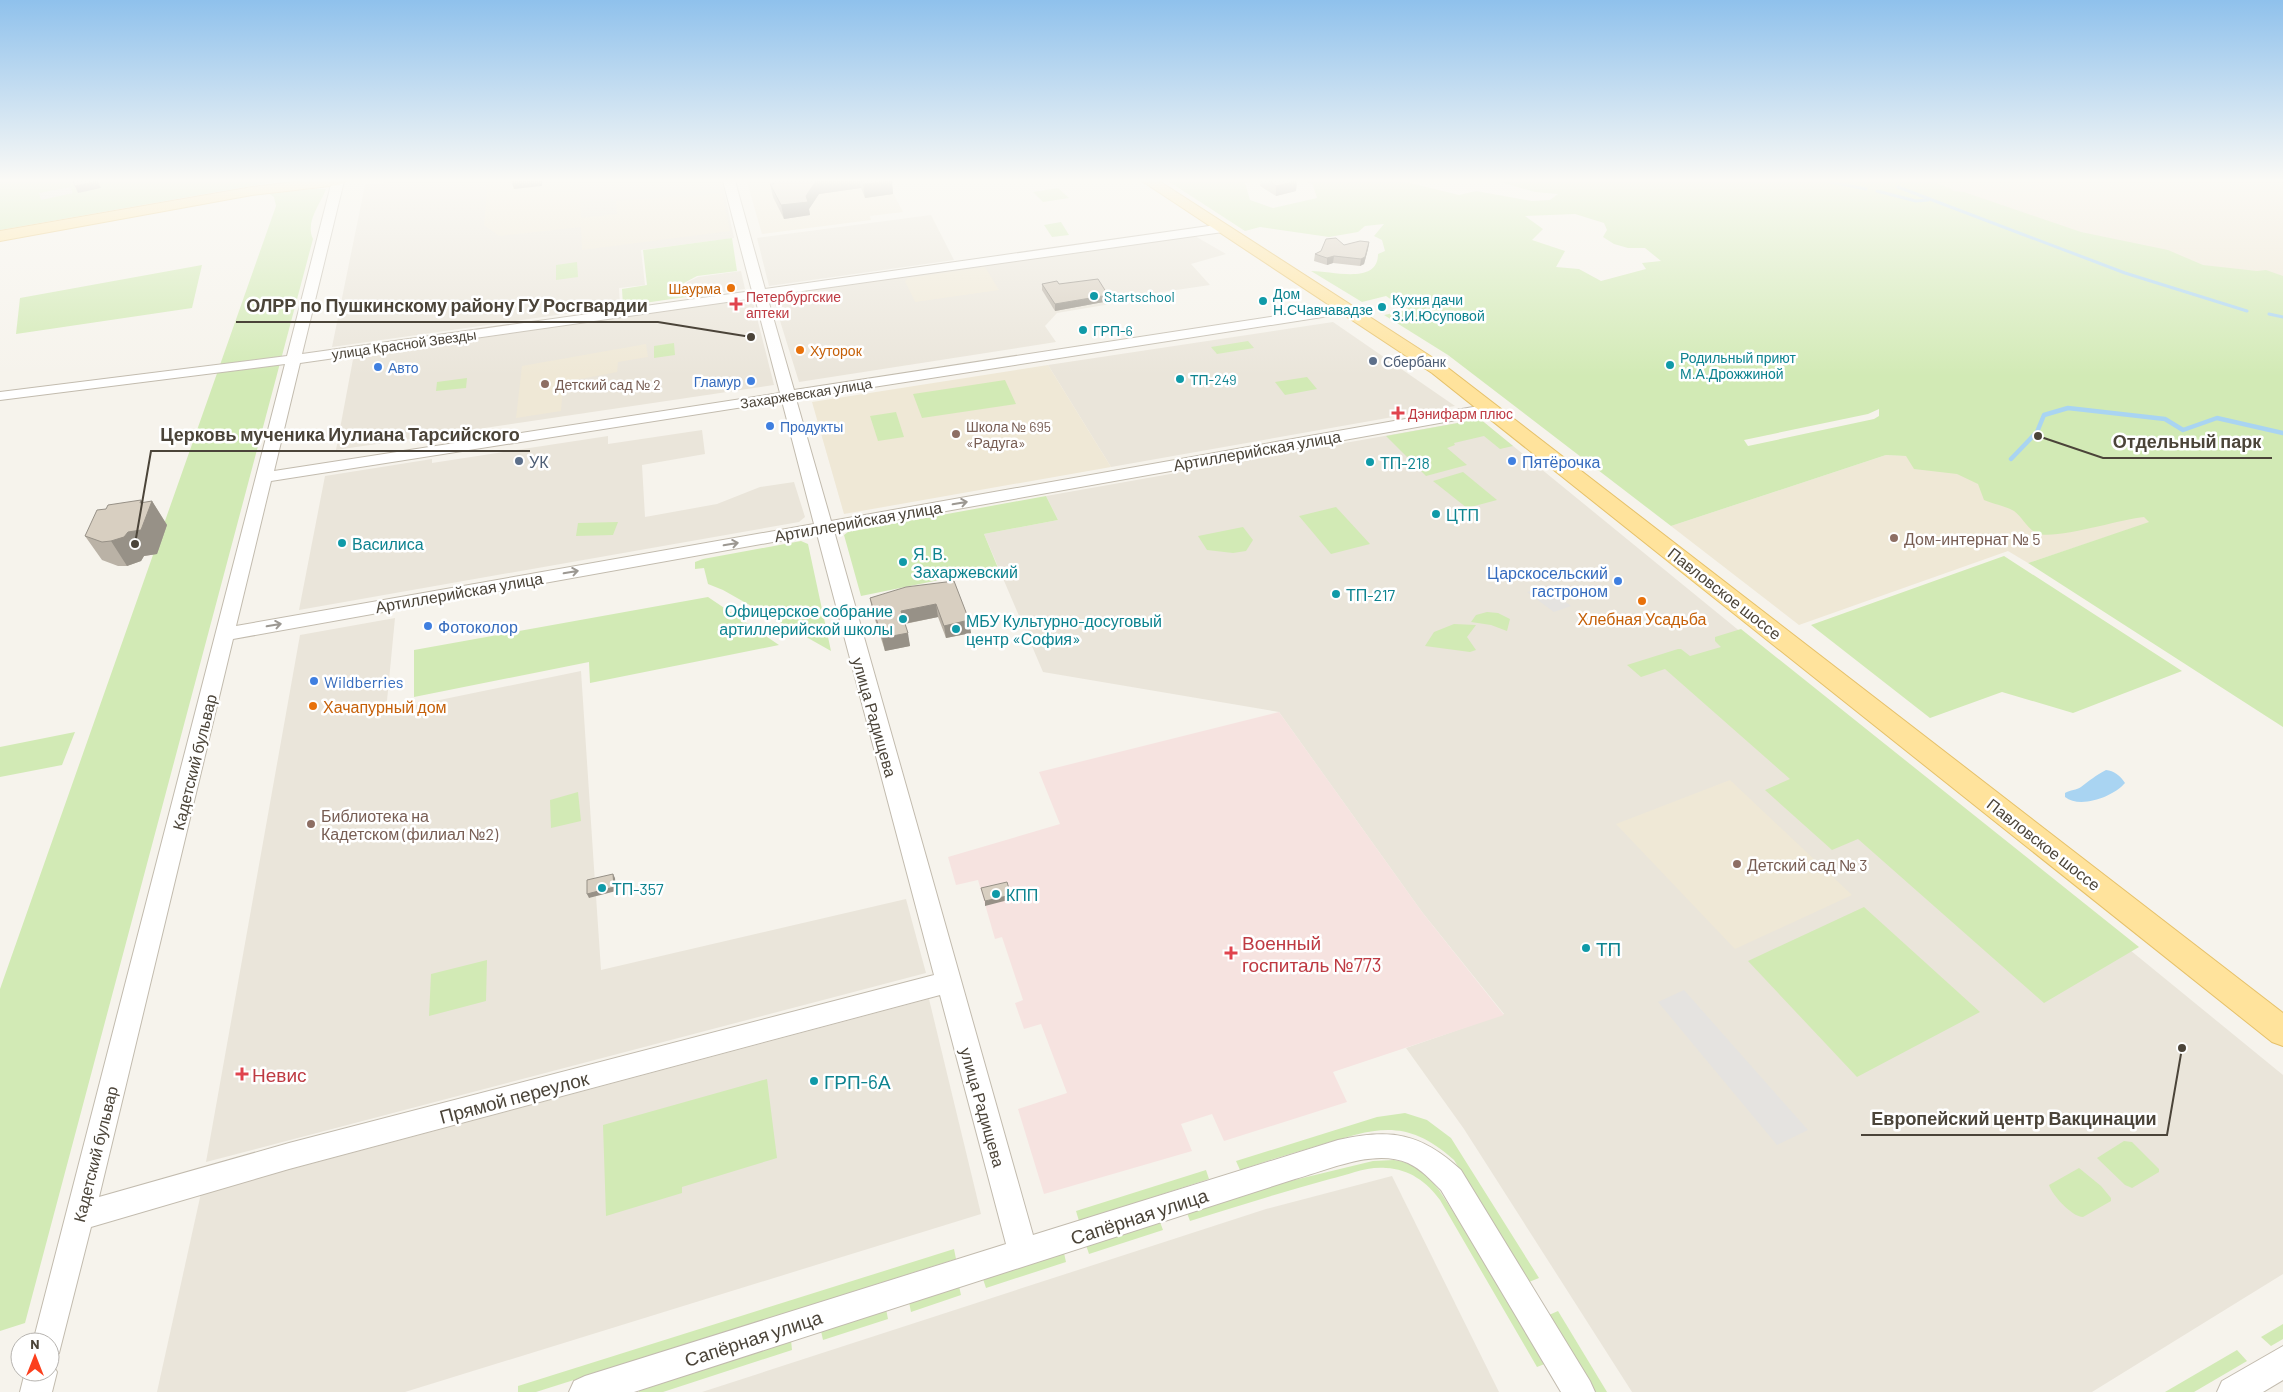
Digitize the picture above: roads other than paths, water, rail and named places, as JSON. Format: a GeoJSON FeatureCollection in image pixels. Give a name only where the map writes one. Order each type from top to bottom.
{"type":"FeatureCollection","features":[{"type":"Feature","properties":{"kind":"main road","name":"Павловское шоссе"},"geometry":{"type":"LineString","coordinates":[[1251,246],[1438,369],[2283,1032]]}},
{"type":"Feature","properties":{"kind":"street","name":"Кадетский бульвар"},"geometry":{"type":"LineString","coordinates":[[51,1332],[322,246]]}},
{"type":"Feature","properties":{"kind":"street","name":"улица Радищева"},"geometry":{"type":"LineString","coordinates":[[746,246],[1023,1253]]}},
{"type":"Feature","properties":{"kind":"street","name":"улица Красной Звезды"},"geometry":{"type":"LineString","coordinates":[[0,396],[294,358],[1097,246]]}},
{"type":"Feature","properties":{"kind":"street","name":"Захаржевская улица"},"geometry":{"type":"LineString","coordinates":[[265,477],[1348,309]]}},
{"type":"Feature","properties":{"kind":"street","name":"Артиллерийская улица"},"geometry":{"type":"LineString","coordinates":[[226,634],[1490,409]]}},
{"type":"Feature","properties":{"kind":"street","name":"Прямой переулок"},"geometry":{"type":"LineString","coordinates":[[80,1216],[289,1156],[948,982]]}},
{"type":"Feature","properties":{"kind":"street","name":"Сапёрная улица"},"geometry":{"type":"LineString","coordinates":[[585,1392],[624,1386],[1023,1253],[1295,1166],[1367,1147],[1387,1145],[1406,1148],[1430,1161],[1451,1180],[1579,1392]]}},
{"type":"Feature","properties":{"kind":"street"},"geometry":{"type":"LineString","coordinates":[[2232,1392],[2283,1362]]}},
{"type":"Feature","properties":{"kind":"water"},"geometry":{"type":"Polygon","coordinates":[[[2106,770],[2117,774],[2125,783],[2113,793],[2087,802],[2079,802],[2065,797],[2065,793],[2079,788],[2106,770]]]}},
{"type":"Feature","properties":{"kind":"waterway"},"geometry":{"type":"LineString","coordinates":[[2054,246],[2125,273],[2247,311]]}},
{"type":"Feature","properties":{"kind":"waterway"},"geometry":{"type":"LineString","coordinates":[[2269,314],[2283,317]]}},
{"type":"Feature","properties":{"kind":"waterway"},"geometry":{"type":"LineString","coordinates":[[2011,459],[2037,432],[2044,415],[2068,408],[2165,419],[2183,430],[2217,418],[2283,433]]}},
{"type":"Feature","properties":{"kind":"place","name":"Шаурма"},"geometry":{"type":"Point","coordinates":[731,288]}},
{"type":"Feature","properties":{"kind":"place","name":"Startschool"},"geometry":{"type":"Point","coordinates":[1094,296]}},
{"type":"Feature","properties":{"kind":"place","name":"Дом Н.СЧавчавадзе"},"geometry":{"type":"Point","coordinates":[1263,301]}},
{"type":"Feature","properties":{"kind":"place","name":"Петербургские аптеки"},"geometry":{"type":"Point","coordinates":[736,304]}},
{"type":"Feature","properties":{"kind":"place","name":"Кухня дачи З.И.Юсуповой"},"geometry":{"type":"Point","coordinates":[1382,307]}},
{"type":"Feature","properties":{"kind":"place","name":"ГРП-6"},"geometry":{"type":"Point","coordinates":[1083,330]}},
{"type":"Feature","properties":{"kind":"place","name":"ОЛРР по Пушкинскому району ГУ Росгвардии"},"geometry":{"type":"Point","coordinates":[751,337]}},
{"type":"Feature","properties":{"kind":"place","name":"Хуторок"},"geometry":{"type":"Point","coordinates":[800,350]}},
{"type":"Feature","properties":{"kind":"place","name":"Сбербанк"},"geometry":{"type":"Point","coordinates":[1373,361]}},
{"type":"Feature","properties":{"kind":"place","name":"Родильный приют М.А.Дрожжиной"},"geometry":{"type":"Point","coordinates":[1670,365]}},
{"type":"Feature","properties":{"kind":"place","name":"Авто"},"geometry":{"type":"Point","coordinates":[378,367]}},
{"type":"Feature","properties":{"kind":"place","name":"ТП-249"},"geometry":{"type":"Point","coordinates":[1180,379]}},
{"type":"Feature","properties":{"kind":"place","name":"Гламур"},"geometry":{"type":"Point","coordinates":[751,381]}},
{"type":"Feature","properties":{"kind":"place","name":"Детский сад № 2"},"geometry":{"type":"Point","coordinates":[545,384]}},
{"type":"Feature","properties":{"kind":"place","name":"Дэнифарм плюс"},"geometry":{"type":"Point","coordinates":[1398,413]}},
{"type":"Feature","properties":{"kind":"place","name":"Продукты"},"geometry":{"type":"Point","coordinates":[770,426]}},
{"type":"Feature","properties":{"kind":"place","name":"Школа № 695 «Радуга»"},"geometry":{"type":"Point","coordinates":[956,434]}},
{"type":"Feature","properties":{"kind":"place","name":"Отдельный парк"},"geometry":{"type":"Point","coordinates":[2038,436]}},
{"type":"Feature","properties":{"kind":"place","name":"УК"},"geometry":{"type":"Point","coordinates":[519,461]}},
{"type":"Feature","properties":{"kind":"place","name":"Пятёрочка"},"geometry":{"type":"Point","coordinates":[1512,461]}},
{"type":"Feature","properties":{"kind":"place","name":"ТП-218"},"geometry":{"type":"Point","coordinates":[1370,462]}},
{"type":"Feature","properties":{"kind":"place","name":"ЦТП"},"geometry":{"type":"Point","coordinates":[1436,514]}},
{"type":"Feature","properties":{"kind":"place","name":"Дом-интернат № 5"},"geometry":{"type":"Point","coordinates":[1894,538]}},
{"type":"Feature","properties":{"kind":"place","name":"Василиса"},"geometry":{"type":"Point","coordinates":[342,543]}},
{"type":"Feature","properties":{"kind":"place","name":"Церковь мученика Иулиана Тарсийского"},"geometry":{"type":"Point","coordinates":[135,544]}},
{"type":"Feature","properties":{"kind":"place","name":"Я. В. Захаржевский"},"geometry":{"type":"Point","coordinates":[903,562]}},
{"type":"Feature","properties":{"kind":"place","name":"Царскосельский гастроном"},"geometry":{"type":"Point","coordinates":[1618,581]}},
{"type":"Feature","properties":{"kind":"place","name":"ТП-217"},"geometry":{"type":"Point","coordinates":[1336,594]}},
{"type":"Feature","properties":{"kind":"place","name":"Хлебная Усадьба"},"geometry":{"type":"Point","coordinates":[1642,601]}},
{"type":"Feature","properties":{"kind":"place","name":"Офицерское собрание артиллерийской школы"},"geometry":{"type":"Point","coordinates":[903,619]}},
{"type":"Feature","properties":{"kind":"place","name":"Фотоколор"},"geometry":{"type":"Point","coordinates":[428,626]}},
{"type":"Feature","properties":{"kind":"place","name":"МБУ Культурно-досуговый центр «София»"},"geometry":{"type":"Point","coordinates":[956,629]}},
{"type":"Feature","properties":{"kind":"place","name":"Wildberries"},"geometry":{"type":"Point","coordinates":[314,681]}},
{"type":"Feature","properties":{"kind":"place","name":"Хачапурный дом"},"geometry":{"type":"Point","coordinates":[313,706]}},
{"type":"Feature","properties":{"kind":"place","name":"Библиотека на Кадетском (филиал №2)"},"geometry":{"type":"Point","coordinates":[311,824]}},
{"type":"Feature","properties":{"kind":"place","name":"Детский сад № 3"},"geometry":{"type":"Point","coordinates":[1737,864]}},
{"type":"Feature","properties":{"kind":"place","name":"ТП-357"},"geometry":{"type":"Point","coordinates":[602,888]}},
{"type":"Feature","properties":{"kind":"place","name":"КПП"},"geometry":{"type":"Point","coordinates":[996,894]}},
{"type":"Feature","properties":{"kind":"place","name":"ТП"},"geometry":{"type":"Point","coordinates":[1586,948]}},
{"type":"Feature","properties":{"kind":"place","name":"Военный госпиталь №773"},"geometry":{"type":"Point","coordinates":[1231,953]}},
{"type":"Feature","properties":{"kind":"place","name":"Европейский центр Вакцинации"},"geometry":{"type":"Point","coordinates":[2182,1048]}},
{"type":"Feature","properties":{"kind":"place","name":"Невис"},"geometry":{"type":"Point","coordinates":[242,1074]}},
{"type":"Feature","properties":{"kind":"place","name":"ГРП-6А"},"geometry":{"type":"Point","coordinates":[814,1081]}}]}
